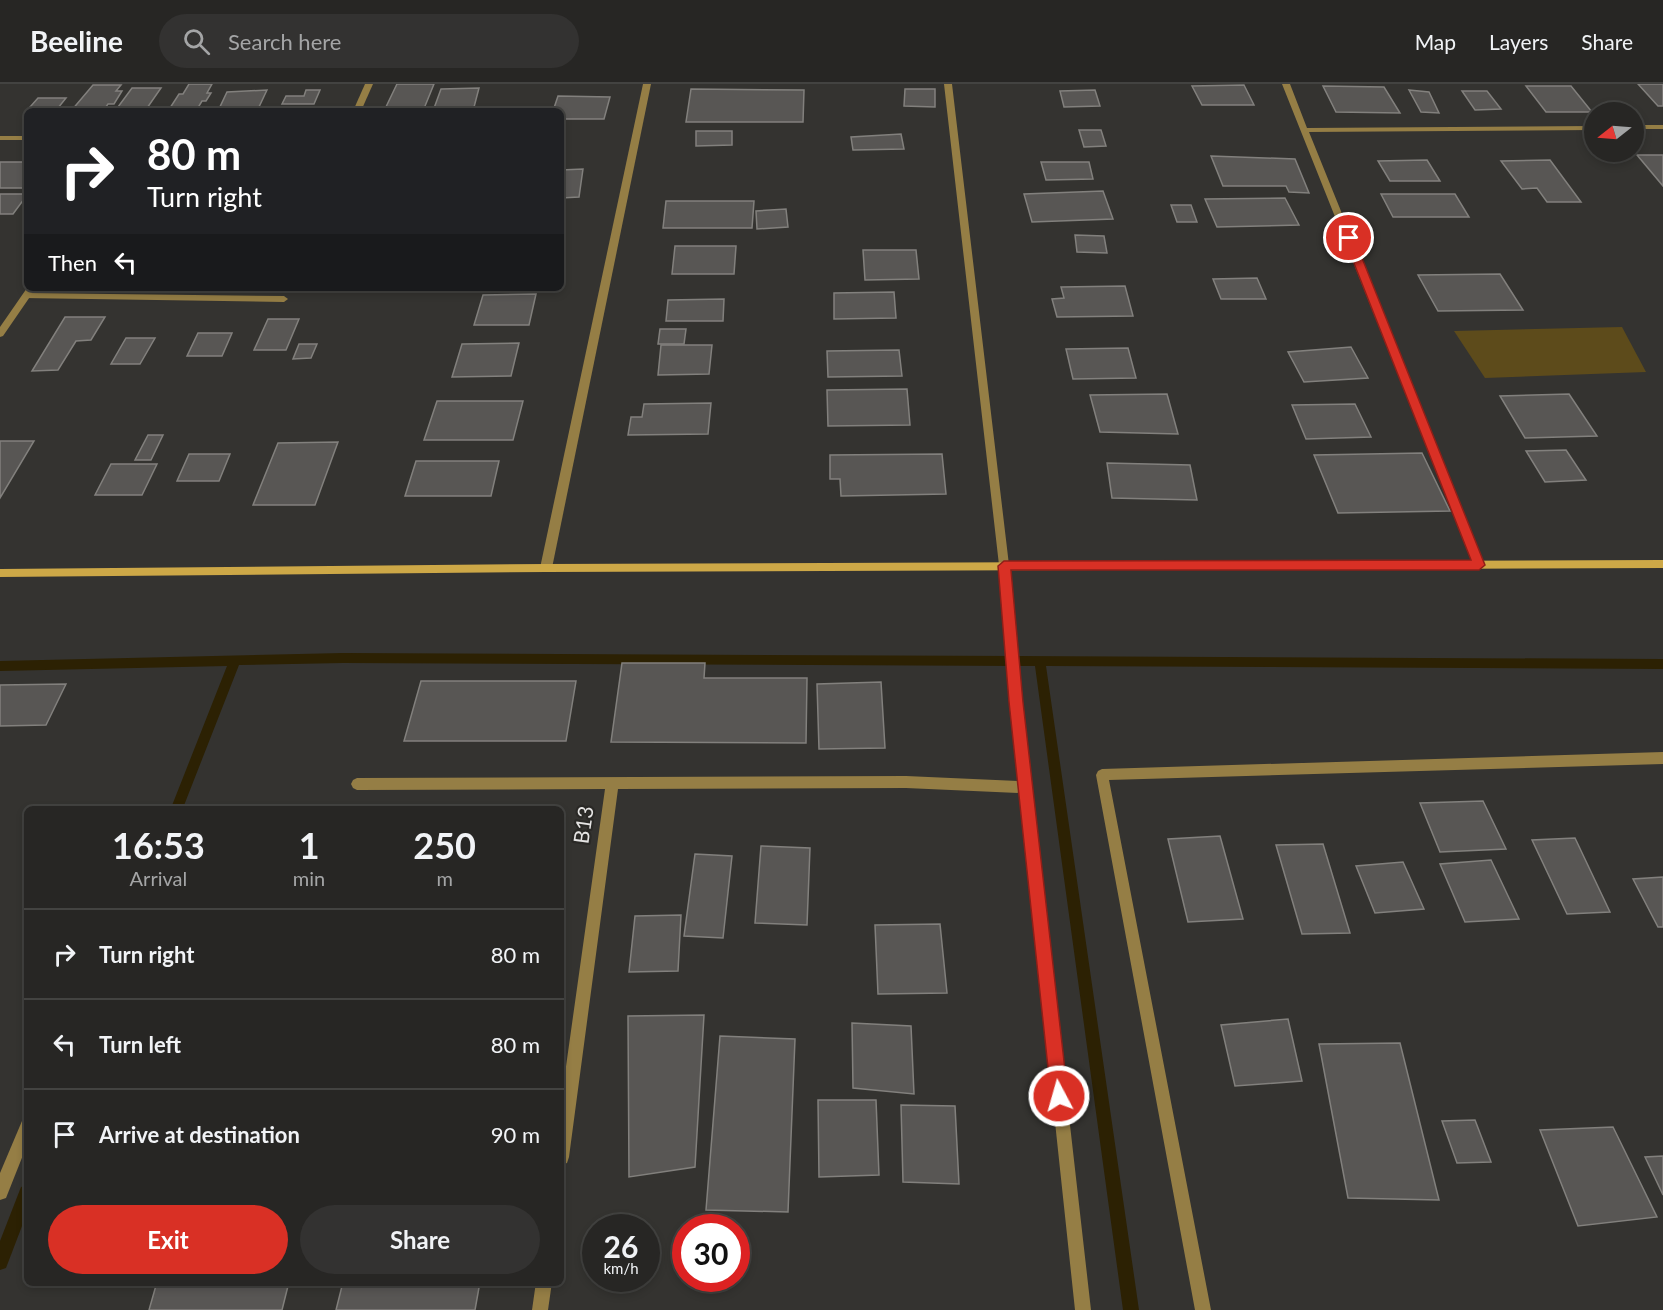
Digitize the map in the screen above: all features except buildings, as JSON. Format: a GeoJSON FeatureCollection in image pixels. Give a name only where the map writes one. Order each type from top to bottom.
{"type":"FeatureCollection","features":[{"type":"Feature","properties":{"kind":"street"},"geometry":{"type":"LineString","coordinates":[[358,108],[369,84]]}},
{"type":"Feature","properties":{"kind":"street"},"geometry":{"type":"LineString","coordinates":[[546,568],[647,84]]}},
{"type":"Feature","properties":{"kind":"street"},"geometry":{"type":"LineString","coordinates":[[948,84],[1004,566],[1025,787],[1083,1310]]}},
{"type":"Feature","properties":{"kind":"street"},"geometry":{"type":"LineString","coordinates":[[1286,84],[1479,565]]}},
{"type":"Feature","properties":{"kind":"street"},"geometry":{"type":"LineString","coordinates":[[1644,128],[1663,127]]}},
{"type":"Feature","properties":{"kind":"street"},"geometry":{"type":"LineString","coordinates":[[1306,130],[1584,128]]}},
{"type":"Feature","properties":{"kind":"street"},"geometry":{"type":"LineString","coordinates":[[0,138],[24,138]]}},
{"type":"Feature","properties":{"kind":"street"},"geometry":{"type":"LineString","coordinates":[[0,334],[29,292],[284,299]]}},
{"type":"Feature","properties":{"kind":"street"},"geometry":{"type":"LineString","coordinates":[[0,573],[546,568],[1663,564]]}},
{"type":"Feature","properties":{"kind":"street"},"geometry":{"type":"LineString","coordinates":[[1203,1310],[1102,775],[1663,758]]}},
{"type":"Feature","properties":{"kind":"street"},"geometry":{"type":"LineString","coordinates":[[357,784],[906,782],[1025,787]]}},
{"type":"Feature","properties":{"kind":"street","name":"B13"},"geometry":{"type":"LineString","coordinates":[[564,1135],[612,784]]}},
{"type":"Feature","properties":{"kind":"street"},"geometry":{"type":"LineString","coordinates":[[0,1192],[24,1133]]}},
{"type":"Feature","properties":{"kind":"street"},"geometry":{"type":"LineString","coordinates":[[540,1310],[543,1286]]}},
{"type":"Feature","properties":{"kind":"shaded area"},"geometry":{"type":"Polygon","coordinates":[[[1622,327],[1646,372],[1485,378],[1454,331],[1622,327]]]}},
{"type":"Feature","properties":{"kind":"waterway"},"geometry":{"type":"LineString","coordinates":[[235,661],[343,658],[1663,664]]}},
{"type":"Feature","properties":{"kind":"waterway"},"geometry":{"type":"LineString","coordinates":[[0,666],[235,661]]}},
{"type":"Feature","properties":{"kind":"waterway"},"geometry":{"type":"LineString","coordinates":[[178,806],[235,661]]}},
{"type":"Feature","properties":{"kind":"waterway"},"geometry":{"type":"LineString","coordinates":[[1040,662],[1131,1310]]}},
{"type":"Feature","properties":{"kind":"waterway"},"geometry":{"type":"LineString","coordinates":[[0,1262],[24,1201]]}},
{"type":"Feature","properties":{"kind":"route"},"geometry":{"type":"LineString","coordinates":[[1059,1096],[1016,702],[1004,566],[1479,565],[1349,238]]}}]}
